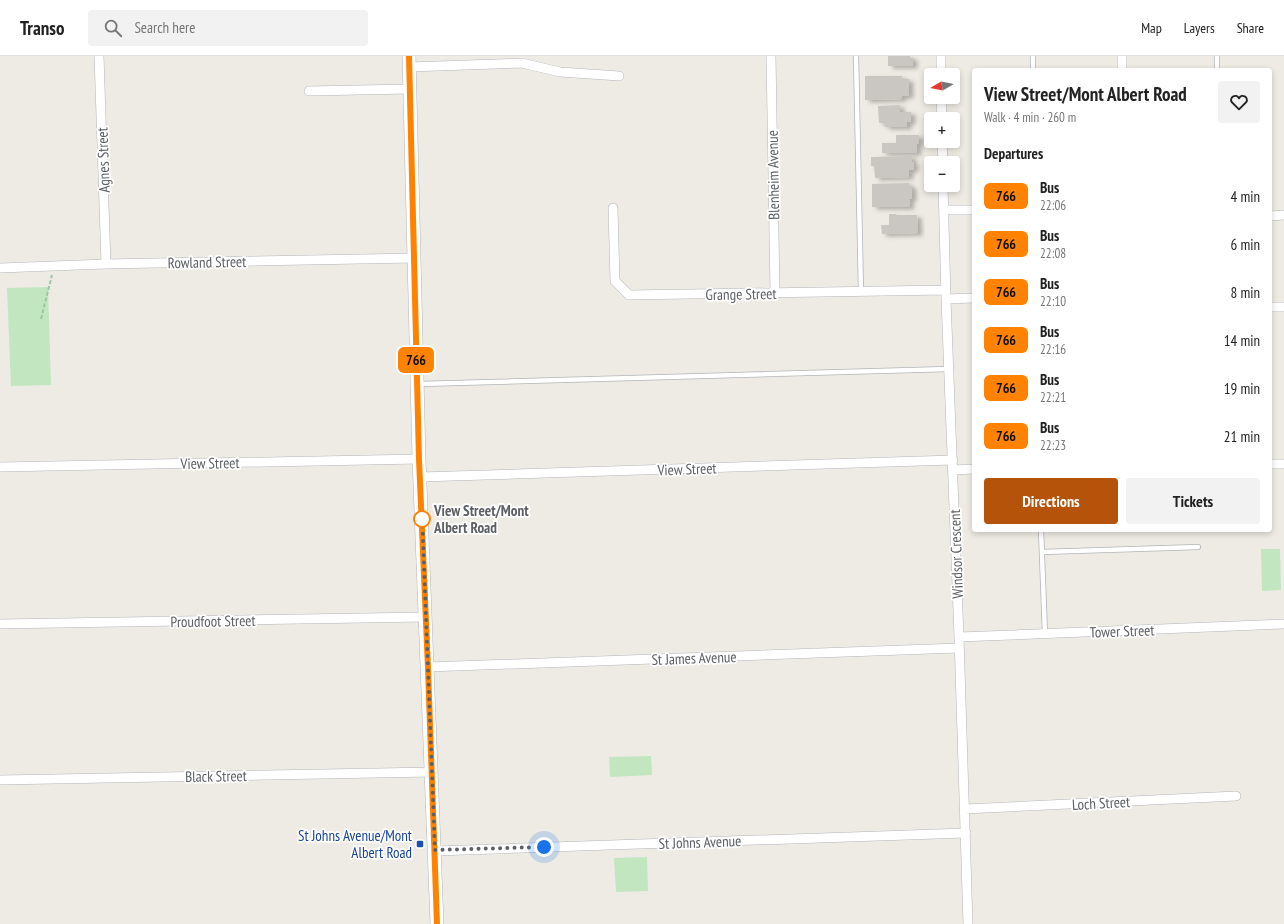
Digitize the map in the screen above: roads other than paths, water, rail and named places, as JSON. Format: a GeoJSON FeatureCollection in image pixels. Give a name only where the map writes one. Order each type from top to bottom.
{"type":"FeatureCollection","features":[{"type":"Feature","properties":{"kind":"main road"},"geometry":{"type":"LineString","coordinates":[[409,62],[419,459],[437,924]]}},
{"type":"Feature","properties":{"kind":"street","name":"Agnes Street"},"geometry":{"type":"LineString","coordinates":[[99,56],[106,264]]}},
{"type":"Feature","properties":{"kind":"street","name":"Blenheim Avenue"},"geometry":{"type":"LineString","coordinates":[[771,56],[775,294]]}},
{"type":"Feature","properties":{"kind":"street"},"geometry":{"type":"LineString","coordinates":[[940,56],[941,68]]}},
{"type":"Feature","properties":{"kind":"street"},"geometry":{"type":"LineString","coordinates":[[1122,56],[1122,68]]}},
{"type":"Feature","properties":{"kind":"street"},"geometry":{"type":"LineString","coordinates":[[409,62],[522,63],[560,72],[619,76]]}},
{"type":"Feature","properties":{"kind":"street"},"geometry":{"type":"LineString","coordinates":[[309,91],[409,89]]}},
{"type":"Feature","properties":{"kind":"street","name":"Windsor Crescent"},"geometry":{"type":"LineString","coordinates":[[943,192],[968,924]]}},
{"type":"Feature","properties":{"kind":"street","name":"Grange Street"},"geometry":{"type":"LineString","coordinates":[[613,208],[615,281],[629,296],[861,292],[946,294],[972,298]]}},
{"type":"Feature","properties":{"kind":"street"},"geometry":{"type":"LineString","coordinates":[[944,210],[972,210]]}},
{"type":"Feature","properties":{"kind":"street"},"geometry":{"type":"LineString","coordinates":[[1272,216],[1284,215]]}},
{"type":"Feature","properties":{"kind":"street","name":"Rowland Street"},"geometry":{"type":"LineString","coordinates":[[0,268],[106,264],[414,258]]}},
{"type":"Feature","properties":{"kind":"street"},"geometry":{"type":"LineString","coordinates":[[1272,307],[1284,307]]}},
{"type":"Feature","properties":{"kind":"street","name":"View Street"},"geometry":{"type":"LineString","coordinates":[[0,467],[419,459]]}},
{"type":"Feature","properties":{"kind":"street"},"geometry":{"type":"LineString","coordinates":[[1272,464],[1284,464]]}},
{"type":"Feature","properties":{"kind":"street","name":"View Street"},"geometry":{"type":"LineString","coordinates":[[420,477],[953,465],[972,469]]}},
{"type":"Feature","properties":{"kind":"street","name":"Proudfoot Street"},"geometry":{"type":"LineString","coordinates":[[0,624],[426,617]]}},
{"type":"Feature","properties":{"kind":"street","name":"Tower Street"},"geometry":{"type":"LineString","coordinates":[[959,637],[1284,624]]}},
{"type":"Feature","properties":{"kind":"street","name":"St James Avenue"},"geometry":{"type":"LineString","coordinates":[[428,668],[959,648]]}},
{"type":"Feature","properties":{"kind":"street","name":"Black Street"},"geometry":{"type":"LineString","coordinates":[[0,780],[432,772]]}},
{"type":"Feature","properties":{"kind":"street","name":"Loch Street"},"geometry":{"type":"LineString","coordinates":[[965,809],[1236,796]]}},
{"type":"Feature","properties":{"kind":"street","name":"St Johns Avenue"},"geometry":{"type":"LineString","coordinates":[[435,850],[966,833]]}},
{"type":"Feature","properties":{"kind":"lane"},"geometry":{"type":"LineString","coordinates":[[856,56],[861,292]]}},
{"type":"Feature","properties":{"kind":"lane"},"geometry":{"type":"LineString","coordinates":[[1033,56],[1033,68]]}},
{"type":"Feature","properties":{"kind":"lane"},"geometry":{"type":"LineString","coordinates":[[1217,56],[1217,68]]}},
{"type":"Feature","properties":{"kind":"lane"},"geometry":{"type":"LineString","coordinates":[[417,384],[949,369]]}},
{"type":"Feature","properties":{"kind":"lane"},"geometry":{"type":"LineString","coordinates":[[1042,532],[1045,634]]}},
{"type":"Feature","properties":{"kind":"lane"},"geometry":{"type":"LineString","coordinates":[[1042,552],[1198,547]]}},
{"type":"Feature","properties":{"kind":"place","name":"View Street/Mont Albert Road"},"geometry":{"type":"Point","coordinates":[422,519]}},
{"type":"Feature","properties":{"kind":"place","name":"St Johns Avenue/Mont Albert Road"},"geometry":{"type":"Point","coordinates":[420,844]}}]}
